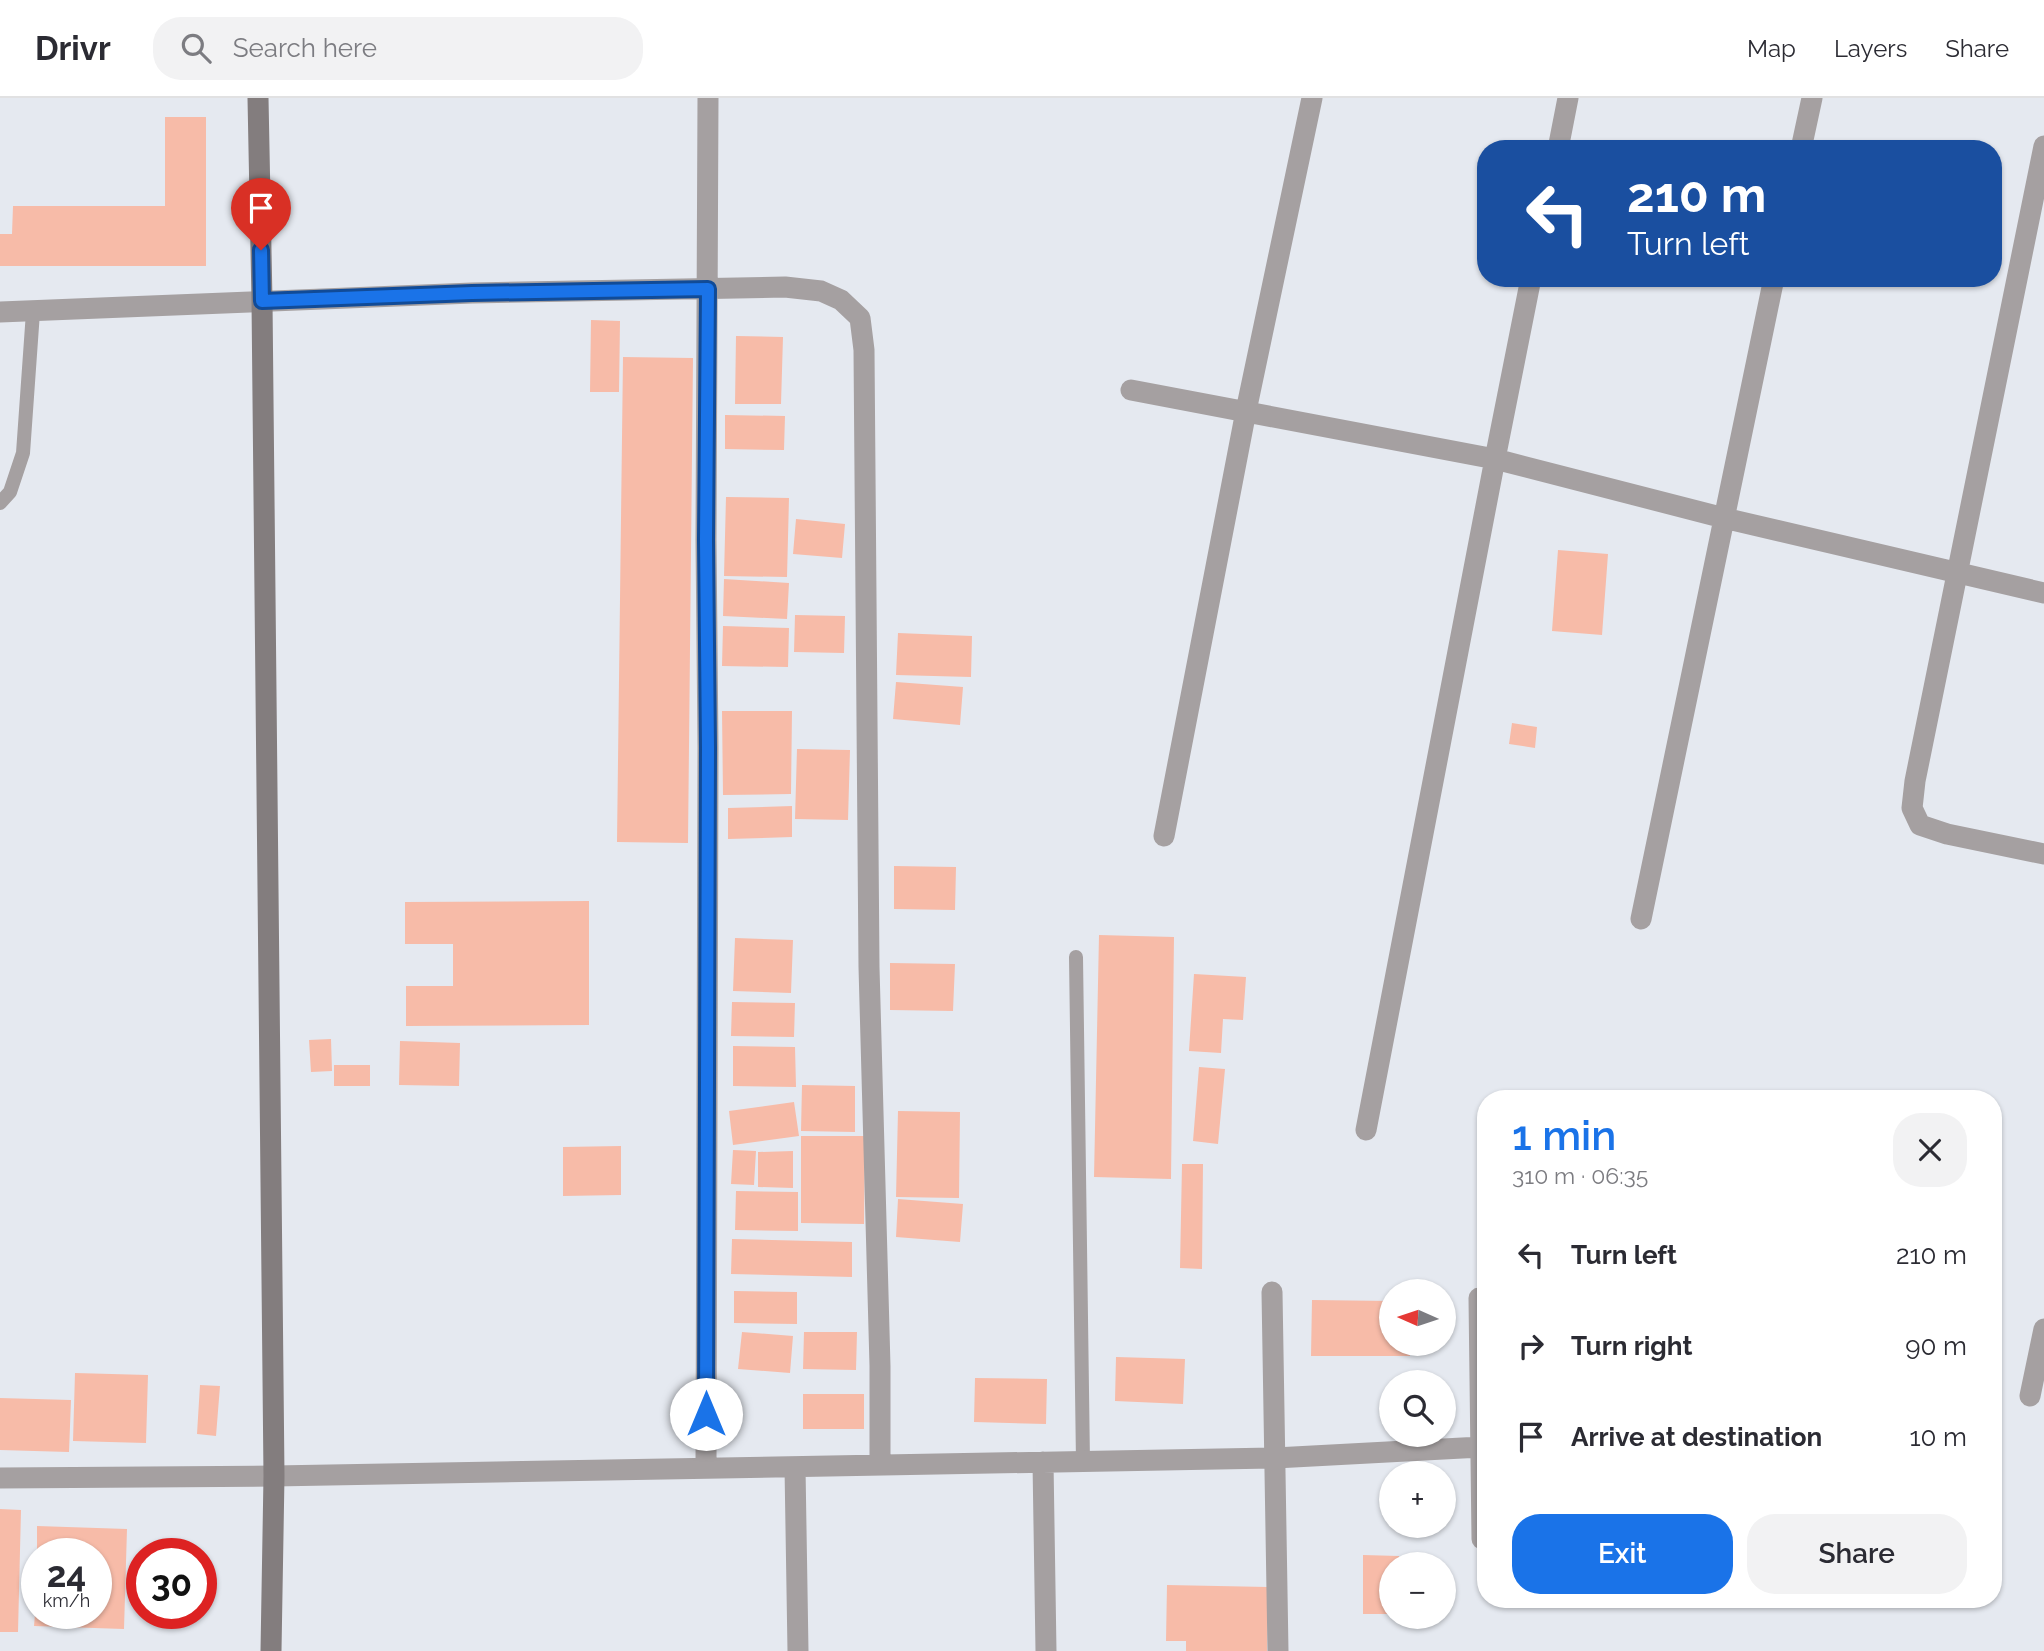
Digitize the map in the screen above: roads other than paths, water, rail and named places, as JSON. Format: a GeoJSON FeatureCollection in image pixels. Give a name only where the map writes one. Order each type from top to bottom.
{"type":"FeatureCollection","features":[{"type":"Feature","properties":{"kind":"street"},"geometry":{"type":"LineString","coordinates":[[258,98],[274,1476],[271,1651]]}},
{"type":"Feature","properties":{"kind":"street"},"geometry":{"type":"LineString","coordinates":[[706,1468],[708,98]]}},
{"type":"Feature","properties":{"kind":"street"},"geometry":{"type":"LineString","coordinates":[[1164,836],[1247,411],[1312,98]]}},
{"type":"Feature","properties":{"kind":"street"},"geometry":{"type":"LineString","coordinates":[[1560,140],[1568,98]]}},
{"type":"Feature","properties":{"kind":"street"},"geometry":{"type":"LineString","coordinates":[[1803,140],[1812,98]]}},
{"type":"Feature","properties":{"kind":"street"},"geometry":{"type":"LineString","coordinates":[[2044,146],[1912,808],[1920,825],[1947,834],[2044,854]]}},
{"type":"Feature","properties":{"kind":"street"},"geometry":{"type":"LineString","coordinates":[[0,312],[472,293],[785,287],[821,291],[841,300],[860,318],[864,350],[869,967],[880,1366],[880,1465]]}},
{"type":"Feature","properties":{"kind":"street"},"geometry":{"type":"LineString","coordinates":[[1366,1130],[1529,287]]}},
{"type":"Feature","properties":{"kind":"street"},"geometry":{"type":"LineString","coordinates":[[1641,919],[1772,287]]}},
{"type":"Feature","properties":{"kind":"street"},"geometry":{"type":"LineString","coordinates":[[1131,390],[1495,459],[1724,518],[2044,593]]}},
{"type":"Feature","properties":{"kind":"street"},"geometry":{"type":"LineString","coordinates":[[1272,1292],[1278,1651]]}},
{"type":"Feature","properties":{"kind":"street"},"geometry":{"type":"LineString","coordinates":[[2030,1396],[2044,1329]]}},
{"type":"Feature","properties":{"kind":"street"},"geometry":{"type":"LineString","coordinates":[[0,1478],[274,1476],[1275,1458],[1477,1447]]}},
{"type":"Feature","properties":{"kind":"street"},"geometry":{"type":"LineString","coordinates":[[1043,1462],[1046,1651]]}},
{"type":"Feature","properties":{"kind":"street"},"geometry":{"type":"LineString","coordinates":[[795,1467],[798,1651]]}},
{"type":"Feature","properties":{"kind":"lane"},"geometry":{"type":"LineString","coordinates":[[0,503],[10,492],[23,453],[33,312]]}},
{"type":"Feature","properties":{"kind":"lane"},"geometry":{"type":"LineString","coordinates":[[1076,957],[1083,1462]]}}]}
